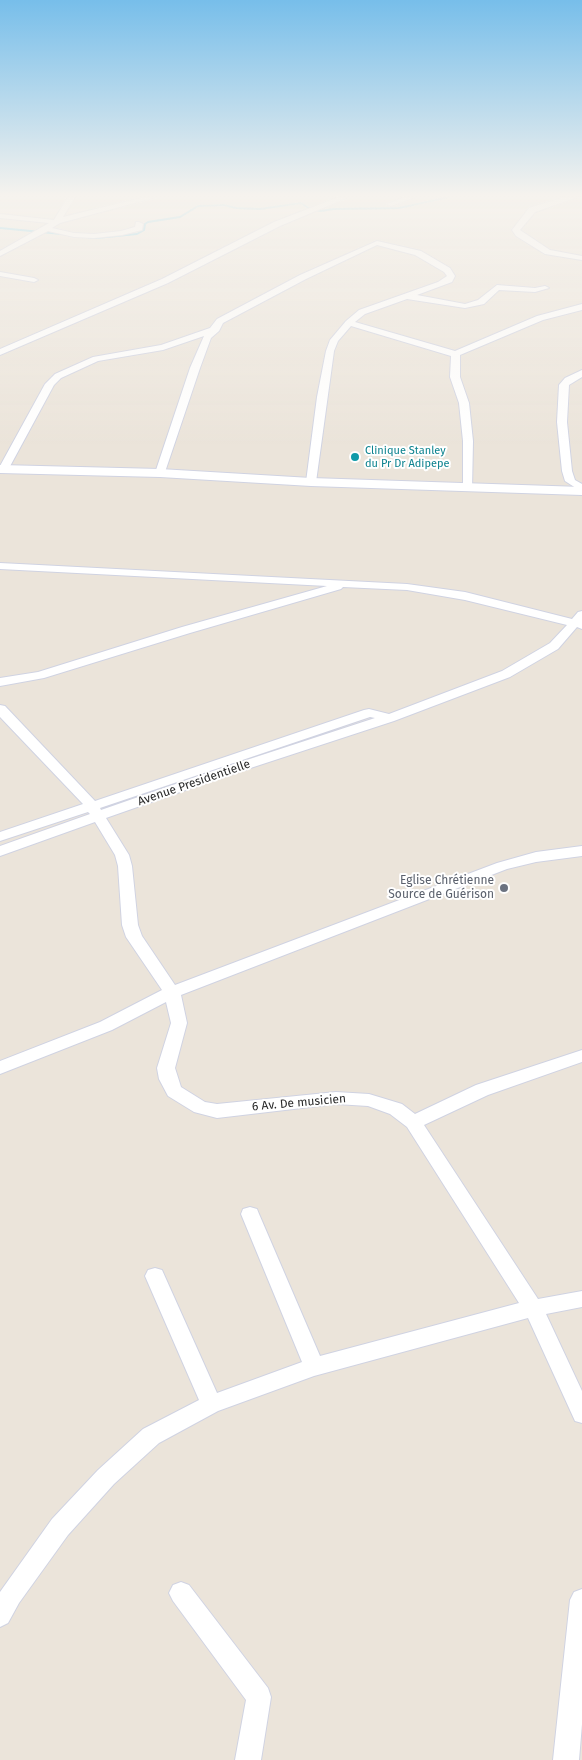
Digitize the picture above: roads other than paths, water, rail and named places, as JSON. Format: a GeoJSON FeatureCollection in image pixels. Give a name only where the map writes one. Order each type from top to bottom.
{"type":"FeatureCollection","features":[{"type":"Feature","properties":{"kind":"street"},"geometry":{"type":"LineString","coordinates":[[29,279],[34,280]]}},
{"type":"Feature","properties":{"kind":"street"},"geometry":{"type":"LineString","coordinates":[[0,352],[169,279]]}},
{"type":"Feature","properties":{"kind":"street"},"geometry":{"type":"LineString","coordinates":[[160,473],[207,338],[220,321],[299,279]]}},
{"type":"Feature","properties":{"kind":"street"},"geometry":{"type":"LineString","coordinates":[[310,482],[330,351],[334,340],[348,323],[372,308],[441,284],[449,279]]}},
{"type":"Feature","properties":{"kind":"street"},"geometry":{"type":"LineString","coordinates":[[406,296],[474,306],[497,287],[535,290],[545,288]]}},
{"type":"Feature","properties":{"kind":"street"},"geometry":{"type":"LineString","coordinates":[[348,323],[456,354],[540,318],[582,306]]}},
{"type":"Feature","properties":{"kind":"street"},"geometry":{"type":"LineString","coordinates":[[216,328],[163,347],[96,359],[58,376],[50,384],[1,469],[160,473],[310,482],[468,488],[582,490]]}},
{"type":"Feature","properties":{"kind":"street"},"geometry":{"type":"LineString","coordinates":[[456,354],[455,376],[464,403],[468,441],[468,488]]}},
{"type":"Feature","properties":{"kind":"street"},"geometry":{"type":"LineString","coordinates":[[582,373],[568,380],[564,385],[562,422],[567,471],[570,481],[582,490]]}},
{"type":"Feature","properties":{"kind":"street"},"geometry":{"type":"LineString","coordinates":[[0,566],[356,583],[435,590],[580,621]]}},
{"type":"Feature","properties":{"kind":"street"},"geometry":{"type":"LineString","coordinates":[[0,682],[40,675],[318,591],[356,583]]}},
{"type":"Feature","properties":{"kind":"street","name":"Avenue Presidentielle"},"geometry":{"type":"LineString","coordinates":[[0,851],[95,811],[212,770],[388,718],[506,674],[554,646],[580,621]]}},
{"type":"Feature","properties":{"kind":"street","name":"6 Av. De musicien"},"geometry":{"type":"LineString","coordinates":[[0,709],[95,811],[123,860],[130,925],[134,937],[172,992],[178,1023],[166,1068],[168,1079],[174,1091],[200,1108],[217,1111],[336,1098],[369,1100],[396,1109],[412,1122],[533,1308],[582,1414]]}},
{"type":"Feature","properties":{"kind":"street","name":"Avenue Presidentielle"},"geometry":{"type":"LineString","coordinates":[[0,837],[95,811]]}},
{"type":"Feature","properties":{"kind":"street"},"geometry":{"type":"LineString","coordinates":[[0,1068],[106,1026],[172,992],[502,866],[536,857],[582,851]]}},
{"type":"Feature","properties":{"kind":"street"},"geometry":{"type":"LineString","coordinates":[[412,1122],[482,1090],[582,1056]]}},
{"type":"Feature","properties":{"kind":"street"},"geometry":{"type":"LineString","coordinates":[[250,1214],[314,1367]]}},
{"type":"Feature","properties":{"kind":"street"},"geometry":{"type":"LineString","coordinates":[[155,1276],[211,1404]]}},
{"type":"Feature","properties":{"kind":"street"},"geometry":{"type":"LineString","coordinates":[[0,1615],[11,1595],[60,1527],[106,1477],[151,1436],[211,1404],[314,1367],[533,1308],[582,1299]]}},
{"type":"Feature","properties":{"kind":"street"},"geometry":{"type":"LineString","coordinates":[[181,1593],[259,1697],[248,1760]]}},
{"type":"Feature","properties":{"kind":"street"},"geometry":{"type":"LineString","coordinates":[[566,1760],[582,1600]]}},
{"type":"Feature","properties":{"kind":"place","name":"Clinique Stanley du Pr Dr Adipepe"},"geometry":{"type":"Point","coordinates":[355,457]}},
{"type":"Feature","properties":{"kind":"place","name":"Eglise Chrétienne Source de Guérison"},"geometry":{"type":"Point","coordinates":[504,888]}}]}
